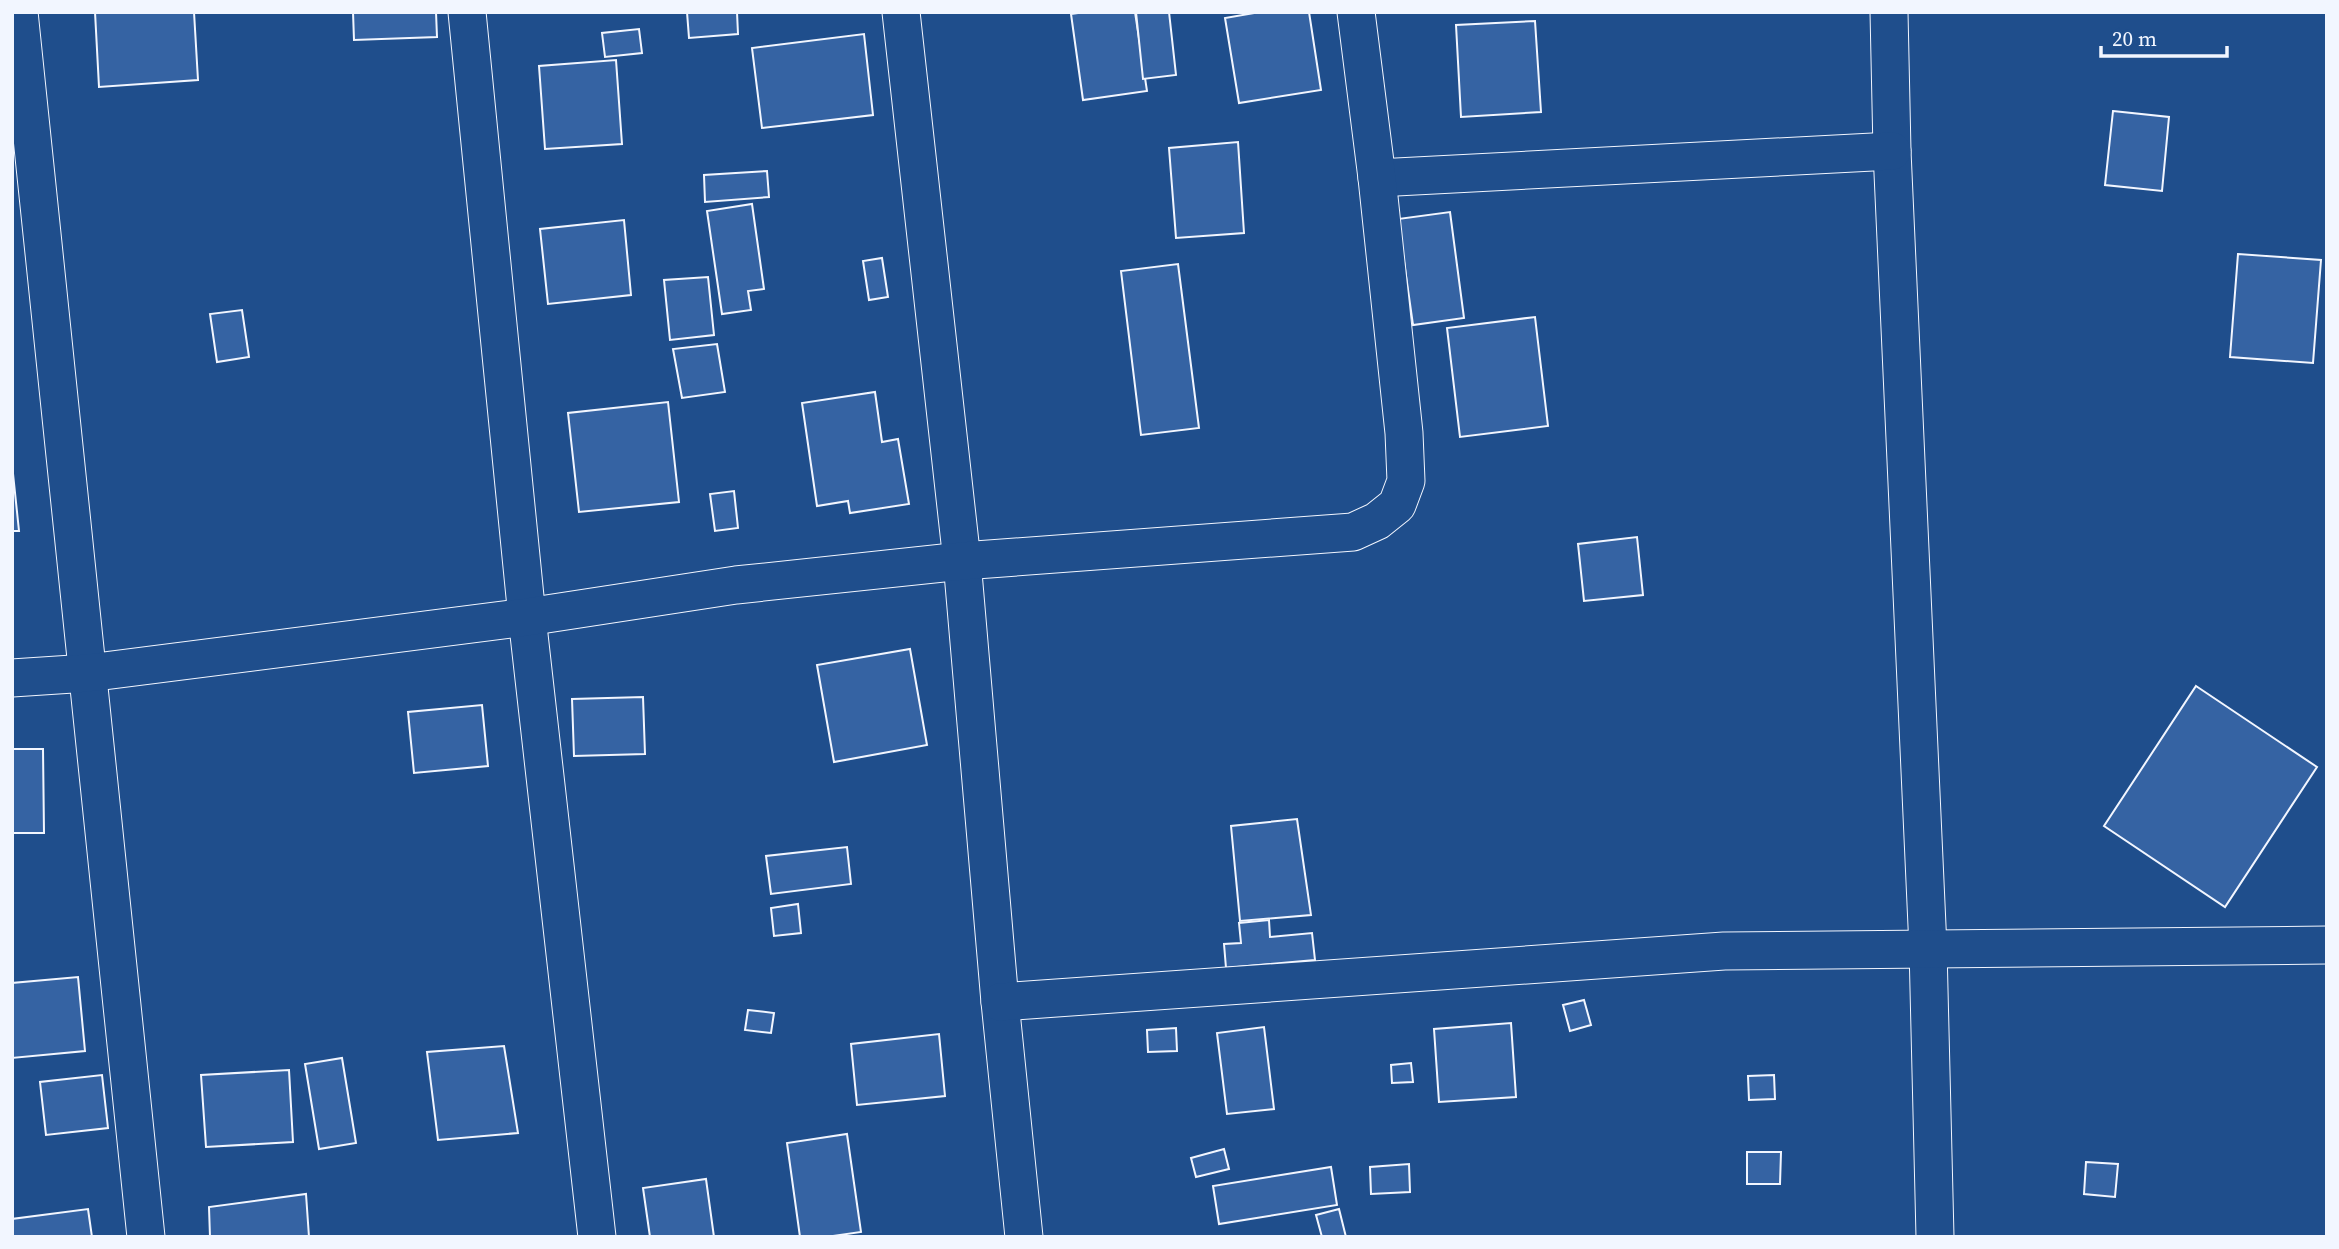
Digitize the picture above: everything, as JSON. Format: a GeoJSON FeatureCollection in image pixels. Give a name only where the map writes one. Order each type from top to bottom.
{"type":"FeatureCollection","features":[{"type":"Feature","properties":{"kind":"street"},"geometry":{"type":"LineString","coordinates":[[19,12],[146,1237]]}},
{"type":"Feature","properties":{"kind":"street"},"geometry":{"type":"LineString","coordinates":[[467,12],[527,617],[597,1237]]}},
{"type":"Feature","properties":{"kind":"street"},"geometry":{"type":"LineString","coordinates":[[901,12],[962,561],[1000,1002],[1024,1237]]}},
{"type":"Feature","properties":{"kind":"street"},"geometry":{"type":"LineString","coordinates":[[12,678],[88,673],[527,617],[736,585],[962,561],[1353,532],[1377,521],[1397,505],[1406,481],[1404,433],[1377,178],[1356,12]]}},
{"type":"Feature","properties":{"kind":"street"},"geometry":{"type":"LineString","coordinates":[[1889,12],[1892,151],[1928,948],[1935,1237]]}},
{"type":"Feature","properties":{"kind":"street"},"geometry":{"type":"LineString","coordinates":[[1377,178],[1892,151]]}},
{"type":"Feature","properties":{"kind":"street"},"geometry":{"type":"LineString","coordinates":[[1000,1002],[1724,951],[2327,945]]}},
{"type":"Feature","properties":{"kind":"building"},"geometry":{"type":"Polygon","coordinates":[[[95,12],[194,12],[198,80],[99,87],[95,12]]]}},
{"type":"Feature","properties":{"kind":"building"},"geometry":{"type":"Polygon","coordinates":[[[353,12],[436,12],[437,37],[354,40],[353,12]]]}},
{"type":"Feature","properties":{"kind":"building"},"geometry":{"type":"Polygon","coordinates":[[[687,12],[737,12],[738,34],[689,38],[687,12]]]}},
{"type":"Feature","properties":{"kind":"building"},"geometry":{"type":"Polygon","coordinates":[[[1135,12],[1147,91],[1083,100],[1071,14],[1135,12]]]}},
{"type":"Feature","properties":{"kind":"building"},"geometry":{"type":"Polygon","coordinates":[[[1136,12],[1169,12],[1176,75],[1143,79],[1136,12]]]}},
{"type":"Feature","properties":{"kind":"building"},"geometry":{"type":"Polygon","coordinates":[[[1260,12],[1309,12],[1321,90],[1239,103],[1225,18],[1260,12]]]}},
{"type":"Feature","properties":{"kind":"building"},"geometry":{"type":"Polygon","coordinates":[[[1535,21],[1541,112],[1461,117],[1456,25],[1535,21]]]}},
{"type":"Feature","properties":{"kind":"building"},"geometry":{"type":"Polygon","coordinates":[[[639,29],[642,53],[605,57],[602,33],[639,29]]]}},
{"type":"Feature","properties":{"kind":"building"},"geometry":{"type":"Polygon","coordinates":[[[864,34],[873,115],[762,128],[752,48],[864,34]]]}},
{"type":"Feature","properties":{"kind":"building"},"geometry":{"type":"Polygon","coordinates":[[[616,60],[622,144],[545,149],[539,66],[616,60]]]}},
{"type":"Feature","properties":{"kind":"building"},"geometry":{"type":"Polygon","coordinates":[[[2113,111],[2169,117],[2162,191],[2105,185],[2113,111]]]}},
{"type":"Feature","properties":{"kind":"building"},"geometry":{"type":"Polygon","coordinates":[[[1238,142],[1244,233],[1176,238],[1169,148],[1238,142]]]}},
{"type":"Feature","properties":{"kind":"building"},"geometry":{"type":"Polygon","coordinates":[[[767,171],[769,197],[705,202],[704,175],[767,171]]]}},
{"type":"Feature","properties":{"kind":"building"},"geometry":{"type":"Polygon","coordinates":[[[752,204],[764,289],[748,291],[751,310],[722,314],[707,211],[752,204]]]}},
{"type":"Feature","properties":{"kind":"building"},"geometry":{"type":"Polygon","coordinates":[[[1450,212],[1464,318],[1413,325],[1398,219],[1450,212]]]}},
{"type":"Feature","properties":{"kind":"building"},"geometry":{"type":"Polygon","coordinates":[[[624,220],[631,295],[548,304],[540,229],[624,220]]]}},
{"type":"Feature","properties":{"kind":"building"},"geometry":{"type":"Polygon","coordinates":[[[2238,254],[2321,260],[2313,363],[2230,357],[2238,254]]]}},
{"type":"Feature","properties":{"kind":"building"},"geometry":{"type":"Polygon","coordinates":[[[882,258],[888,297],[869,300],[863,261],[882,258]]]}},
{"type":"Feature","properties":{"kind":"building"},"geometry":{"type":"Polygon","coordinates":[[[1178,264],[1199,428],[1141,435],[1121,271],[1178,264]]]}},
{"type":"Feature","properties":{"kind":"building"},"geometry":{"type":"Polygon","coordinates":[[[708,277],[714,335],[670,340],[664,280],[708,277]]]}},
{"type":"Feature","properties":{"kind":"building"},"geometry":{"type":"Polygon","coordinates":[[[242,310],[249,357],[217,362],[210,314],[242,310]]]}},
{"type":"Feature","properties":{"kind":"building"},"geometry":{"type":"Polygon","coordinates":[[[1535,317],[1548,426],[1460,437],[1447,328],[1535,317]]]}},
{"type":"Feature","properties":{"kind":"building"},"geometry":{"type":"Polygon","coordinates":[[[717,344],[725,392],[682,398],[673,349],[717,344]]]}},
{"type":"Feature","properties":{"kind":"building"},"geometry":{"type":"Polygon","coordinates":[[[875,392],[882,442],[898,439],[909,504],[850,513],[848,501],[817,506],[802,403],[875,392]]]}},
{"type":"Feature","properties":{"kind":"building"},"geometry":{"type":"Polygon","coordinates":[[[668,402],[679,502],[579,512],[568,413],[668,402]]]}},
{"type":"Feature","properties":{"kind":"building"},"geometry":{"type":"Polygon","coordinates":[[[12,464],[19,531],[12,531],[12,464]]]}},
{"type":"Feature","properties":{"kind":"building"},"geometry":{"type":"Polygon","coordinates":[[[734,491],[738,528],[715,531],[710,494],[734,491]]]}},
{"type":"Feature","properties":{"kind":"building"},"geometry":{"type":"Polygon","coordinates":[[[1637,537],[1643,595],[1584,601],[1578,544],[1637,537]]]}},
{"type":"Feature","properties":{"kind":"building"},"geometry":{"type":"Polygon","coordinates":[[[910,649],[927,745],[834,762],[817,665],[910,649]]]}},
{"type":"Feature","properties":{"kind":"building"},"geometry":{"type":"Polygon","coordinates":[[[2196,686],[2317,767],[2225,907],[2104,826],[2196,686]]]}},
{"type":"Feature","properties":{"kind":"building"},"geometry":{"type":"Polygon","coordinates":[[[643,697],[645,754],[574,756],[572,699],[643,697]]]}},
{"type":"Feature","properties":{"kind":"building"},"geometry":{"type":"Polygon","coordinates":[[[482,705],[488,766],[414,773],[408,712],[482,705]]]}},
{"type":"Feature","properties":{"kind":"building"},"geometry":{"type":"Polygon","coordinates":[[[12,749],[43,749],[44,833],[12,833],[12,749]]]}},
{"type":"Feature","properties":{"kind":"building"},"geometry":{"type":"Polygon","coordinates":[[[1297,819],[1311,915],[1240,921],[1231,826],[1297,819]]]}},
{"type":"Feature","properties":{"kind":"building"},"geometry":{"type":"Polygon","coordinates":[[[847,847],[851,884],[771,894],[766,856],[847,847]]]}},
{"type":"Feature","properties":{"kind":"building"},"geometry":{"type":"Polygon","coordinates":[[[798,904],[801,933],[774,936],[771,908],[798,904]]]}},
{"type":"Feature","properties":{"kind":"building"},"geometry":{"type":"Polygon","coordinates":[[[1269,920],[1270,937],[1312,933],[1315,960],[1226,968],[1224,944],[1241,943],[1239,923],[1269,920]]]}},
{"type":"Feature","properties":{"kind":"building"},"geometry":{"type":"Polygon","coordinates":[[[78,977],[85,1051],[12,1058],[12,983],[78,977]]]}},
{"type":"Feature","properties":{"kind":"building"},"geometry":{"type":"Polygon","coordinates":[[[1584,1000],[1591,1025],[1570,1031],[1563,1005],[1584,1000]]]}},
{"type":"Feature","properties":{"kind":"building"},"geometry":{"type":"Polygon","coordinates":[[[748,1010],[774,1013],[771,1033],[745,1030],[748,1010]]]}},
{"type":"Feature","properties":{"kind":"building"},"geometry":{"type":"Polygon","coordinates":[[[1511,1023],[1516,1097],[1439,1102],[1434,1029],[1511,1023]]]}},
{"type":"Feature","properties":{"kind":"building"},"geometry":{"type":"Polygon","coordinates":[[[1264,1027],[1274,1109],[1227,1114],[1217,1033],[1264,1027]]]}},
{"type":"Feature","properties":{"kind":"building"},"geometry":{"type":"Polygon","coordinates":[[[1176,1028],[1177,1051],[1148,1052],[1147,1030],[1176,1028]]]}},
{"type":"Feature","properties":{"kind":"building"},"geometry":{"type":"Polygon","coordinates":[[[939,1034],[945,1096],[857,1105],[851,1044],[939,1034]]]}},
{"type":"Feature","properties":{"kind":"building"},"geometry":{"type":"Polygon","coordinates":[[[504,1046],[518,1133],[438,1140],[427,1052],[504,1046]]]}},
{"type":"Feature","properties":{"kind":"building"},"geometry":{"type":"Polygon","coordinates":[[[342,1058],[356,1143],[319,1149],[305,1064],[342,1058]]]}},
{"type":"Feature","properties":{"kind":"building"},"geometry":{"type":"Polygon","coordinates":[[[1411,1063],[1413,1082],[1392,1083],[1391,1065],[1411,1063]]]}},
{"type":"Feature","properties":{"kind":"building"},"geometry":{"type":"Polygon","coordinates":[[[289,1070],[293,1142],[206,1147],[201,1075],[289,1070]]]}},
{"type":"Feature","properties":{"kind":"building"},"geometry":{"type":"Polygon","coordinates":[[[102,1075],[108,1128],[46,1135],[40,1082],[102,1075]]]}},
{"type":"Feature","properties":{"kind":"building"},"geometry":{"type":"Polygon","coordinates":[[[1774,1075],[1775,1099],[1749,1100],[1748,1076],[1774,1075]]]}},
{"type":"Feature","properties":{"kind":"building"},"geometry":{"type":"Polygon","coordinates":[[[847,1134],[861,1232],[826,1237],[800,1237],[787,1143],[847,1134]]]}},
{"type":"Feature","properties":{"kind":"building"},"geometry":{"type":"Polygon","coordinates":[[[1224,1149],[1229,1169],[1196,1177],[1191,1158],[1224,1149]]]}},
{"type":"Feature","properties":{"kind":"building"},"geometry":{"type":"Polygon","coordinates":[[[1747,1152],[1781,1152],[1780,1184],[1747,1184],[1747,1152]]]}},
{"type":"Feature","properties":{"kind":"building"},"geometry":{"type":"Polygon","coordinates":[[[2086,1162],[2118,1164],[2115,1197],[2084,1194],[2086,1162]]]}},
{"type":"Feature","properties":{"kind":"building"},"geometry":{"type":"Polygon","coordinates":[[[1409,1164],[1410,1192],[1371,1194],[1370,1167],[1409,1164]]]}},
{"type":"Feature","properties":{"kind":"building"},"geometry":{"type":"Polygon","coordinates":[[[1331,1167],[1337,1205],[1219,1224],[1213,1186],[1331,1167]]]}},
{"type":"Feature","properties":{"kind":"building"},"geometry":{"type":"Polygon","coordinates":[[[706,1179],[714,1237],[650,1237],[643,1188],[706,1179]]]}},
{"type":"Feature","properties":{"kind":"building"},"geometry":{"type":"Polygon","coordinates":[[[306,1194],[309,1237],[210,1237],[209,1207],[306,1194]]]}},
{"type":"Feature","properties":{"kind":"building"},"geometry":{"type":"Polygon","coordinates":[[[88,1209],[92,1237],[12,1237],[12,1219],[88,1209]]]}},
{"type":"Feature","properties":{"kind":"building"},"geometry":{"type":"Polygon","coordinates":[[[1339,1209],[1346,1237],[1322,1237],[1316,1215],[1339,1209]]]}}]}
